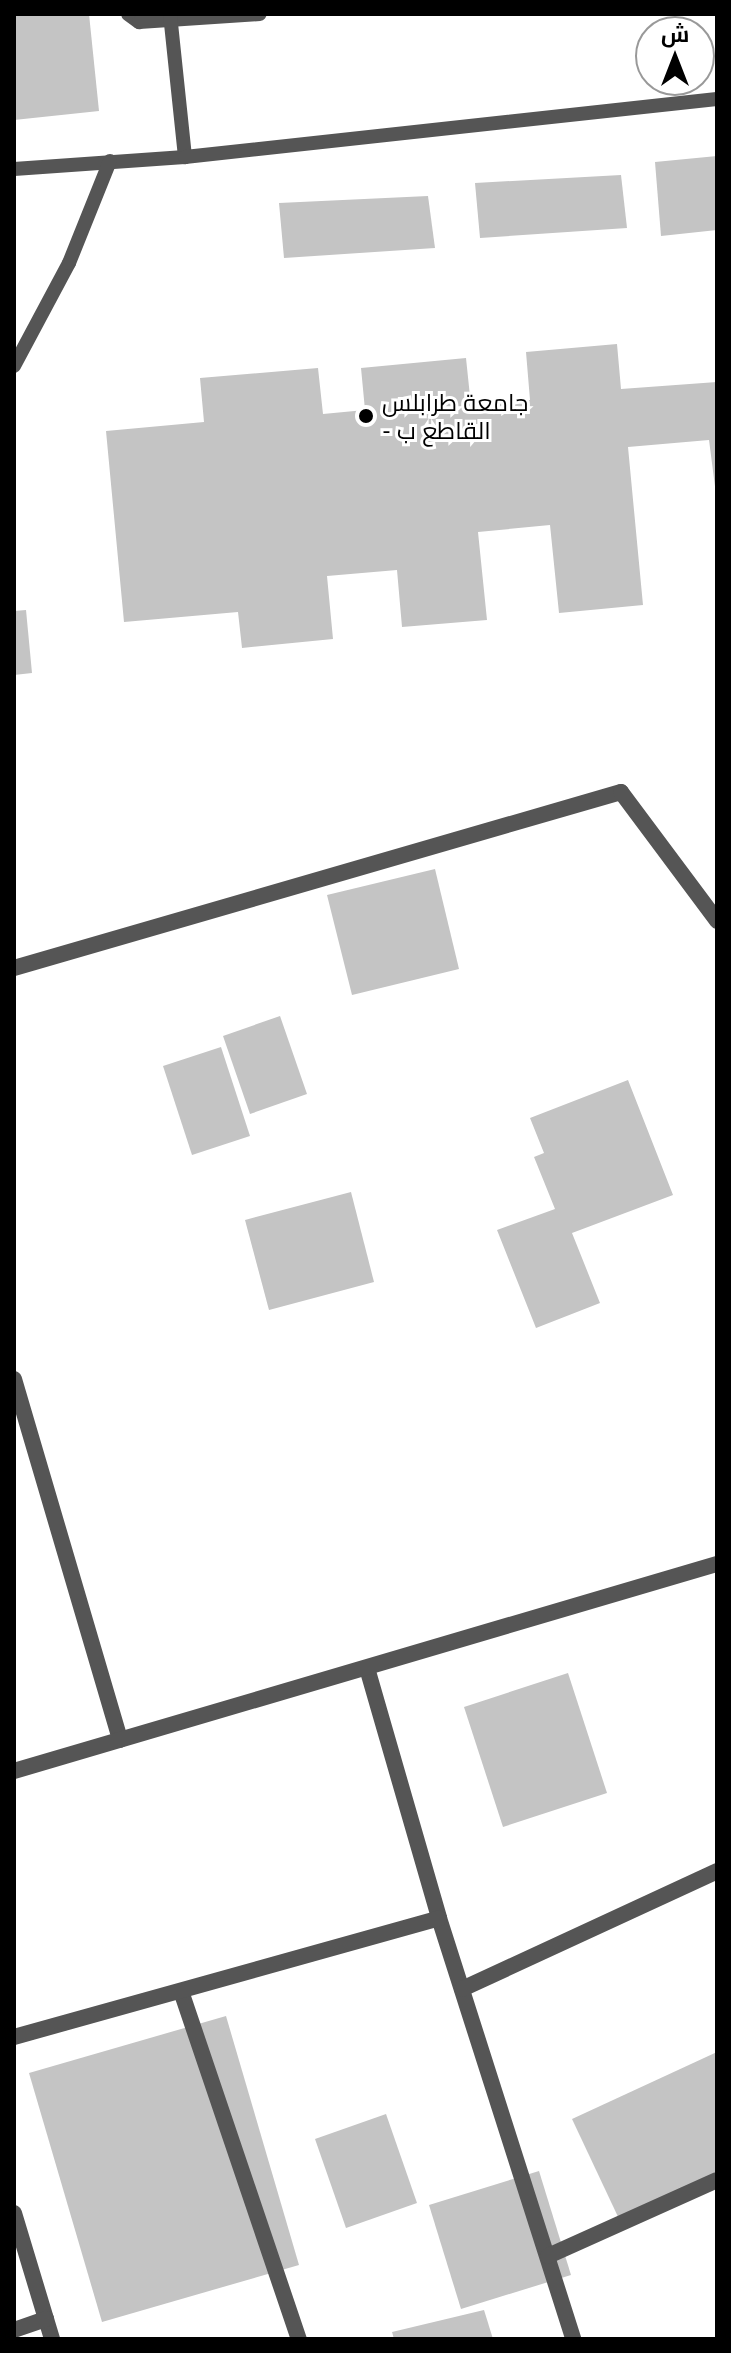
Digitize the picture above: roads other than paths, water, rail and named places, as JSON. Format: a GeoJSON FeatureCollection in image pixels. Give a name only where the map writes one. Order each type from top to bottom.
{"type":"FeatureCollection","features":[{"type":"Feature","properties":{"kind":"street"},"geometry":{"type":"LineString","coordinates":[[14,968],[621,792],[717,921]]}},
{"type":"Feature","properties":{"kind":"street"},"geometry":{"type":"LineString","coordinates":[[14,1379],[120,1740]]}},
{"type":"Feature","properties":{"kind":"street"},"geometry":{"type":"LineString","coordinates":[[14,1771],[717,1564]]}},
{"type":"Feature","properties":{"kind":"street"},"geometry":{"type":"LineString","coordinates":[[367,1668],[439,1918],[573,2339]]}},
{"type":"Feature","properties":{"kind":"street"},"geometry":{"type":"LineString","coordinates":[[462,1989],[717,1871]]}},
{"type":"Feature","properties":{"kind":"street"},"geometry":{"type":"LineString","coordinates":[[14,2037],[182,1994],[439,1918]]}},
{"type":"Feature","properties":{"kind":"street"},"geometry":{"type":"LineString","coordinates":[[182,1994],[299,2339]]}},
{"type":"Feature","properties":{"kind":"street"},"geometry":{"type":"LineString","coordinates":[[548,2256],[717,2180]]}},
{"type":"Feature","properties":{"kind":"street"},"geometry":{"type":"LineString","coordinates":[[14,2213],[52,2339]]}},
{"type":"Feature","properties":{"kind":"street"},"geometry":{"type":"LineString","coordinates":[[14,2330],[46,2319]]}},
{"type":"Feature","properties":{"kind":"lane"},"geometry":{"type":"LineString","coordinates":[[128,14],[139,22],[260,14]]}},
{"type":"Feature","properties":{"kind":"lane"},"geometry":{"type":"LineString","coordinates":[[170,18],[185,157]]}},
{"type":"Feature","properties":{"kind":"lane"},"geometry":{"type":"LineString","coordinates":[[14,169],[185,157],[717,99]]}},
{"type":"Feature","properties":{"kind":"lane"},"geometry":{"type":"LineString","coordinates":[[14,366],[69,263],[110,161]]}},
{"type":"Feature","properties":{"kind":"place","name":"جامعة طرابلس - القاطع ب"},"geometry":{"type":"Point","coordinates":[366,416]}}]}
